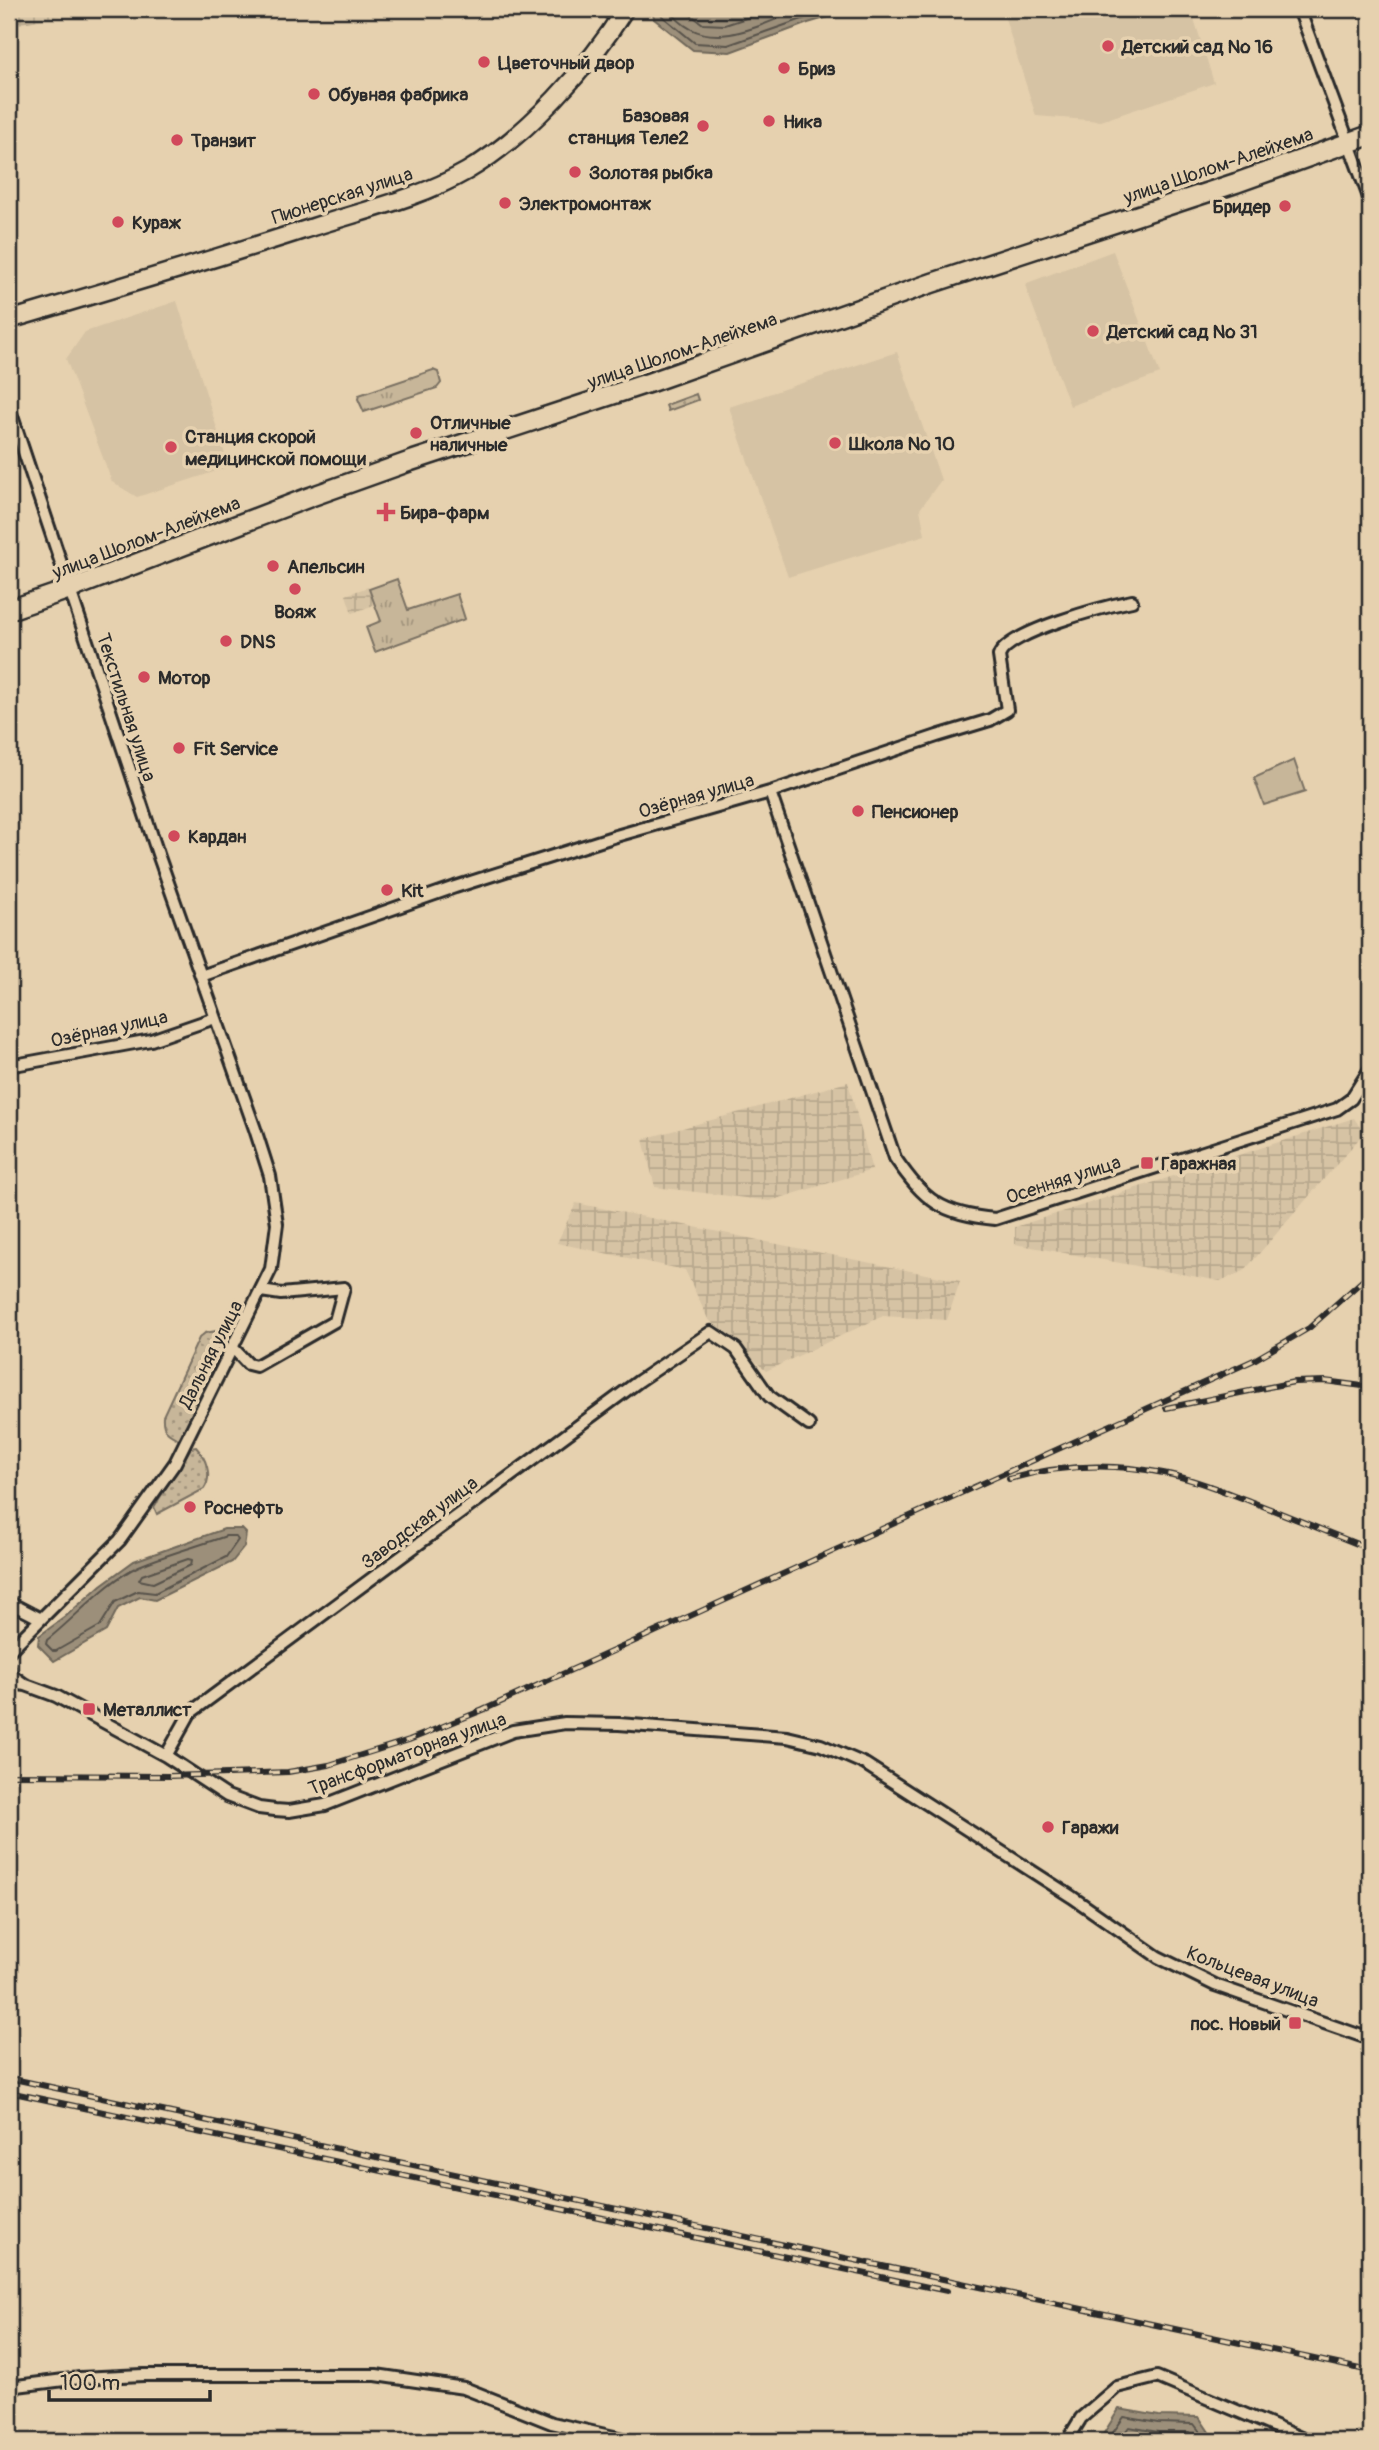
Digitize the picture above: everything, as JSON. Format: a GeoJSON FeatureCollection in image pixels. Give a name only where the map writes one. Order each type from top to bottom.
{"type":"FeatureCollection","features":[{"type":"Feature","properties":{"kind":"main road","name":"Пионерская улица"},"geometry":{"type":"LineString","coordinates":[[9,320],[243,250],[444,183],[483,160],[520,131],[586,64],[622,14]]}},
{"type":"Feature","properties":{"kind":"main road","name":"улица Шолом-Алейхема"},"geometry":{"type":"LineString","coordinates":[[9,610],[310,497],[651,383],[932,283],[1236,183],[1370,135]]}},
{"type":"Feature","properties":{"kind":"street"},"geometry":{"type":"LineString","coordinates":[[605,9],[622,14]]}},
{"type":"Feature","properties":{"kind":"street"},"geometry":{"type":"LineString","coordinates":[[1299,9],[1370,200]]}},
{"type":"Feature","properties":{"kind":"street","name":"Текстильная улица"},"geometry":{"type":"LineString","coordinates":[[9,407],[215,1018]]}},
{"type":"Feature","properties":{"kind":"street","name":"Озёрная улица"},"geometry":{"type":"LineString","coordinates":[[201,976],[455,887],[616,836],[770,792],[1001,716],[1007,710],[1008,704],[999,656],[1003,648],[1028,634],[1091,610],[1132,601]]}},
{"type":"Feature","properties":{"kind":"street","name":"Осенняя улица"},"geometry":{"type":"LineString","coordinates":[[770,792],[895,1158],[916,1188],[941,1206],[971,1216],[995,1219],[1337,1109],[1351,1099],[1370,1069]]}},
{"type":"Feature","properties":{"kind":"street","name":"Озёрная улица"},"geometry":{"type":"LineString","coordinates":[[9,1066],[151,1040],[215,1018]]}},
{"type":"Feature","properties":{"kind":"street","name":"Дальняя улица"},"geometry":{"type":"LineString","coordinates":[[9,1651],[120,1539],[175,1462],[271,1269],[276,1224],[270,1176],[215,1018]]}},
{"type":"Feature","properties":{"kind":"street"},"geometry":{"type":"LineString","coordinates":[[233,1348],[248,1364],[256,1366],[335,1321],[344,1288],[281,1294],[261,1291]]}},
{"type":"Feature","properties":{"kind":"street","name":"Заводская улица"},"geometry":{"type":"LineString","coordinates":[[166,1756],[190,1713],[639,1381],[711,1332],[736,1349],[769,1396],[809,1425]]}},
{"type":"Feature","properties":{"kind":"street"},"geometry":{"type":"LineString","coordinates":[[9,1610],[14,1605],[41,1619]]}},
{"type":"Feature","properties":{"kind":"street"},"geometry":{"type":"LineString","coordinates":[[9,1667],[10,1674],[26,1685]]}},
{"type":"Feature","properties":{"kind":"street","name":"Трансформаторная улица"},"geometry":{"type":"LineString","coordinates":[[9,1683],[26,1685],[56,1696],[166,1756],[227,1796],[259,1808],[289,1811],[325,1805],[513,1731],[565,1723],[619,1724],[787,1737],[821,1745],[864,1764],[1023,1867]]}},
{"type":"Feature","properties":{"kind":"street","name":"Кольцевая улица"},"geometry":{"type":"LineString","coordinates":[[1023,1867],[1072,1897],[1158,1957],[1215,1985],[1370,2039]]}},
{"type":"Feature","properties":{"kind":"street"},"geometry":{"type":"LineString","coordinates":[[9,2387],[80,2378],[376,2375],[464,2388],[552,2423],[632,2441]]}},
{"type":"Feature","properties":{"kind":"street"},"geometry":{"type":"LineString","coordinates":[[1067,2441],[1081,2418],[1117,2387],[1157,2377],[1308,2441]]}},
{"type":"Feature","properties":{"kind":"shaded area"},"geometry":{"type":"Polygon","coordinates":[[[9,9],[90,9],[9,26],[9,9]]]}},
{"type":"Feature","properties":{"kind":"shaded area","name":"Детский сад № 16"},"geometry":{"type":"Polygon","coordinates":[[[1002,9],[1191,9],[1214,83],[1101,121],[1036,116],[1002,9]]]}},
{"type":"Feature","properties":{"kind":"shaded area","name":"Детский сад № 31"},"geometry":{"type":"Polygon","coordinates":[[[1113,251],[1160,374],[1070,406],[1026,288],[1027,283],[1113,251]]]}},
{"type":"Feature","properties":{"kind":"shaded area"},"geometry":{"type":"Polygon","coordinates":[[[177,301],[229,467],[137,497],[112,482],[66,359],[85,332],[177,301]]]}},
{"type":"Feature","properties":{"kind":"shaded area","name":"Школа № 10"},"geometry":{"type":"Polygon","coordinates":[[[897,352],[941,480],[920,509],[925,535],[788,577],[729,407],[897,352]]]}},
{"type":"Feature","properties":{"kind":"shaded area"},"geometry":{"type":"Polygon","coordinates":[[[368,587],[374,605],[352,613],[346,595],[368,587]]]}},
{"type":"Feature","properties":{"kind":"shaded area"},"geometry":{"type":"Polygon","coordinates":[[[848,1082],[872,1170],[770,1201],[655,1187],[643,1139],[848,1082]]]}},
{"type":"Feature","properties":{"kind":"shaded area"},"geometry":{"type":"Polygon","coordinates":[[[1354,1118],[1364,1133],[1244,1271],[1220,1281],[1015,1244],[1015,1227],[1354,1118]]]}},
{"type":"Feature","properties":{"kind":"shaded area"},"geometry":{"type":"Polygon","coordinates":[[[576,1203],[960,1281],[947,1320],[883,1316],[766,1371],[708,1319],[685,1270],[557,1243],[576,1203]]]}},
{"type":"Feature","properties":{"kind":"green space"},"geometry":{"type":"Polygon","coordinates":[[[433,370],[438,372],[441,383],[437,388],[364,412],[359,395],[433,370]]]}},
{"type":"Feature","properties":{"kind":"green space"},"geometry":{"type":"Polygon","coordinates":[[[696,394],[698,400],[668,411],[666,405],[696,394]]]}},
{"type":"Feature","properties":{"kind":"green space"},"geometry":{"type":"Polygon","coordinates":[[[397,579],[408,610],[457,594],[465,619],[375,652],[366,627],[381,621],[369,589],[397,579]]]}},
{"type":"Feature","properties":{"kind":"green space"},"geometry":{"type":"Polygon","coordinates":[[[1294,760],[1305,792],[1264,805],[1254,778],[1294,760]]]}},
{"type":"Feature","properties":{"kind":"green space"},"geometry":{"type":"Polygon","coordinates":[[[227,1330],[229,1335],[180,1440],[167,1431],[163,1416],[199,1338],[205,1333],[227,1330]]]}},
{"type":"Feature","properties":{"kind":"green space"},"geometry":{"type":"Polygon","coordinates":[[[196,1447],[207,1467],[207,1484],[204,1489],[157,1514],[154,1507],[191,1448],[196,1447]]]}},
{"type":"Feature","properties":{"kind":"water"},"geometry":{"type":"Polygon","coordinates":[[[653,9],[855,9],[730,52],[693,50],[654,19],[653,9]]]}},
{"type":"Feature","properties":{"kind":"water"},"geometry":{"type":"Polygon","coordinates":[[[224,1529],[242,1529],[246,1533],[244,1547],[232,1562],[155,1600],[140,1597],[118,1608],[106,1631],[54,1661],[38,1645],[39,1636],[134,1561],[224,1529]]]}},
{"type":"Feature","properties":{"kind":"water"},"geometry":{"type":"Polygon","coordinates":[[[1119,2409],[1159,2416],[1199,2417],[1215,2441],[1099,2441],[1119,2409]]]}},
{"type":"Feature","properties":{"kind":"railway"},"geometry":{"type":"LineString","coordinates":[[9,1775],[169,1776],[288,1772],[329,1765],[409,1740],[483,1710],[1254,1360],[1309,1328],[1370,1274]]}},
{"type":"Feature","properties":{"kind":"railway"},"geometry":{"type":"LineString","coordinates":[[1166,1408],[1294,1382],[1325,1381],[1370,1387]]}},
{"type":"Feature","properties":{"kind":"railway"},"geometry":{"type":"LineString","coordinates":[[1009,1479],[1086,1467],[1163,1473],[1221,1490],[1370,1549]]}},
{"type":"Feature","properties":{"kind":"railway"},"geometry":{"type":"LineString","coordinates":[[9,2078],[1370,2371]]}},
{"type":"Feature","properties":{"kind":"railway"},"geometry":{"type":"LineString","coordinates":[[9,2092],[947,2291]]}},
{"type":"Feature","properties":{"kind":"place","name":"Детский сад № 16"},"geometry":{"type":"Point","coordinates":[1108,46]}},
{"type":"Feature","properties":{"kind":"place","name":"Цветочный двор"},"geometry":{"type":"Point","coordinates":[484,62]}},
{"type":"Feature","properties":{"kind":"place","name":"Бриз"},"geometry":{"type":"Point","coordinates":[784,68]}},
{"type":"Feature","properties":{"kind":"place","name":"Обувная фабрика"},"geometry":{"type":"Point","coordinates":[314,94]}},
{"type":"Feature","properties":{"kind":"place","name":"Ника"},"geometry":{"type":"Point","coordinates":[769,121]}},
{"type":"Feature","properties":{"kind":"place","name":"Базовая станция Теле2"},"geometry":{"type":"Point","coordinates":[703,126]}},
{"type":"Feature","properties":{"kind":"place","name":"Транзит"},"geometry":{"type":"Point","coordinates":[177,140]}},
{"type":"Feature","properties":{"kind":"place","name":"Золотая рыбка"},"geometry":{"type":"Point","coordinates":[575,172]}},
{"type":"Feature","properties":{"kind":"place","name":"Электромонтаж"},"geometry":{"type":"Point","coordinates":[505,203]}},
{"type":"Feature","properties":{"kind":"place","name":"Бридер"},"geometry":{"type":"Point","coordinates":[1285,206]}},
{"type":"Feature","properties":{"kind":"place","name":"Кураж"},"geometry":{"type":"Point","coordinates":[118,222]}},
{"type":"Feature","properties":{"kind":"place","name":"Детский сад № 31"},"geometry":{"type":"Point","coordinates":[1093,331]}},
{"type":"Feature","properties":{"kind":"place","name":"Отличные наличные"},"geometry":{"type":"Point","coordinates":[416,433]}},
{"type":"Feature","properties":{"kind":"place","name":"Школа № 10"},"geometry":{"type":"Point","coordinates":[835,443]}},
{"type":"Feature","properties":{"kind":"place","name":"Станция скорой медицинской помощи"},"geometry":{"type":"Point","coordinates":[171,447]}},
{"type":"Feature","properties":{"kind":"place","name":"Бира-фарм"},"geometry":{"type":"Point","coordinates":[386,512]}},
{"type":"Feature","properties":{"kind":"place","name":"Апельсин"},"geometry":{"type":"Point","coordinates":[273,566]}},
{"type":"Feature","properties":{"kind":"place","name":"Вояж"},"geometry":{"type":"Point","coordinates":[295,589]}},
{"type":"Feature","properties":{"kind":"place","name":"DNS"},"geometry":{"type":"Point","coordinates":[226,641]}},
{"type":"Feature","properties":{"kind":"place","name":"Мотор"},"geometry":{"type":"Point","coordinates":[144,677]}},
{"type":"Feature","properties":{"kind":"place","name":"Fit Service"},"geometry":{"type":"Point","coordinates":[179,748]}},
{"type":"Feature","properties":{"kind":"place","name":"Пенсионер"},"geometry":{"type":"Point","coordinates":[858,811]}},
{"type":"Feature","properties":{"kind":"place","name":"Кардан"},"geometry":{"type":"Point","coordinates":[174,836]}},
{"type":"Feature","properties":{"kind":"place","name":"Kit"},"geometry":{"type":"Point","coordinates":[387,890]}},
{"type":"Feature","properties":{"kind":"place","name":"Гаражная"},"geometry":{"type":"Point","coordinates":[1147,1163]}},
{"type":"Feature","properties":{"kind":"place","name":"Роснефть"},"geometry":{"type":"Point","coordinates":[190,1507]}},
{"type":"Feature","properties":{"kind":"place","name":"Металлист"},"geometry":{"type":"Point","coordinates":[89,1709]}},
{"type":"Feature","properties":{"kind":"place","name":"Гаражи"},"geometry":{"type":"Point","coordinates":[1048,1827]}},
{"type":"Feature","properties":{"kind":"place","name":"пос. Новый"},"geometry":{"type":"Point","coordinates":[1295,2023]}}]}
